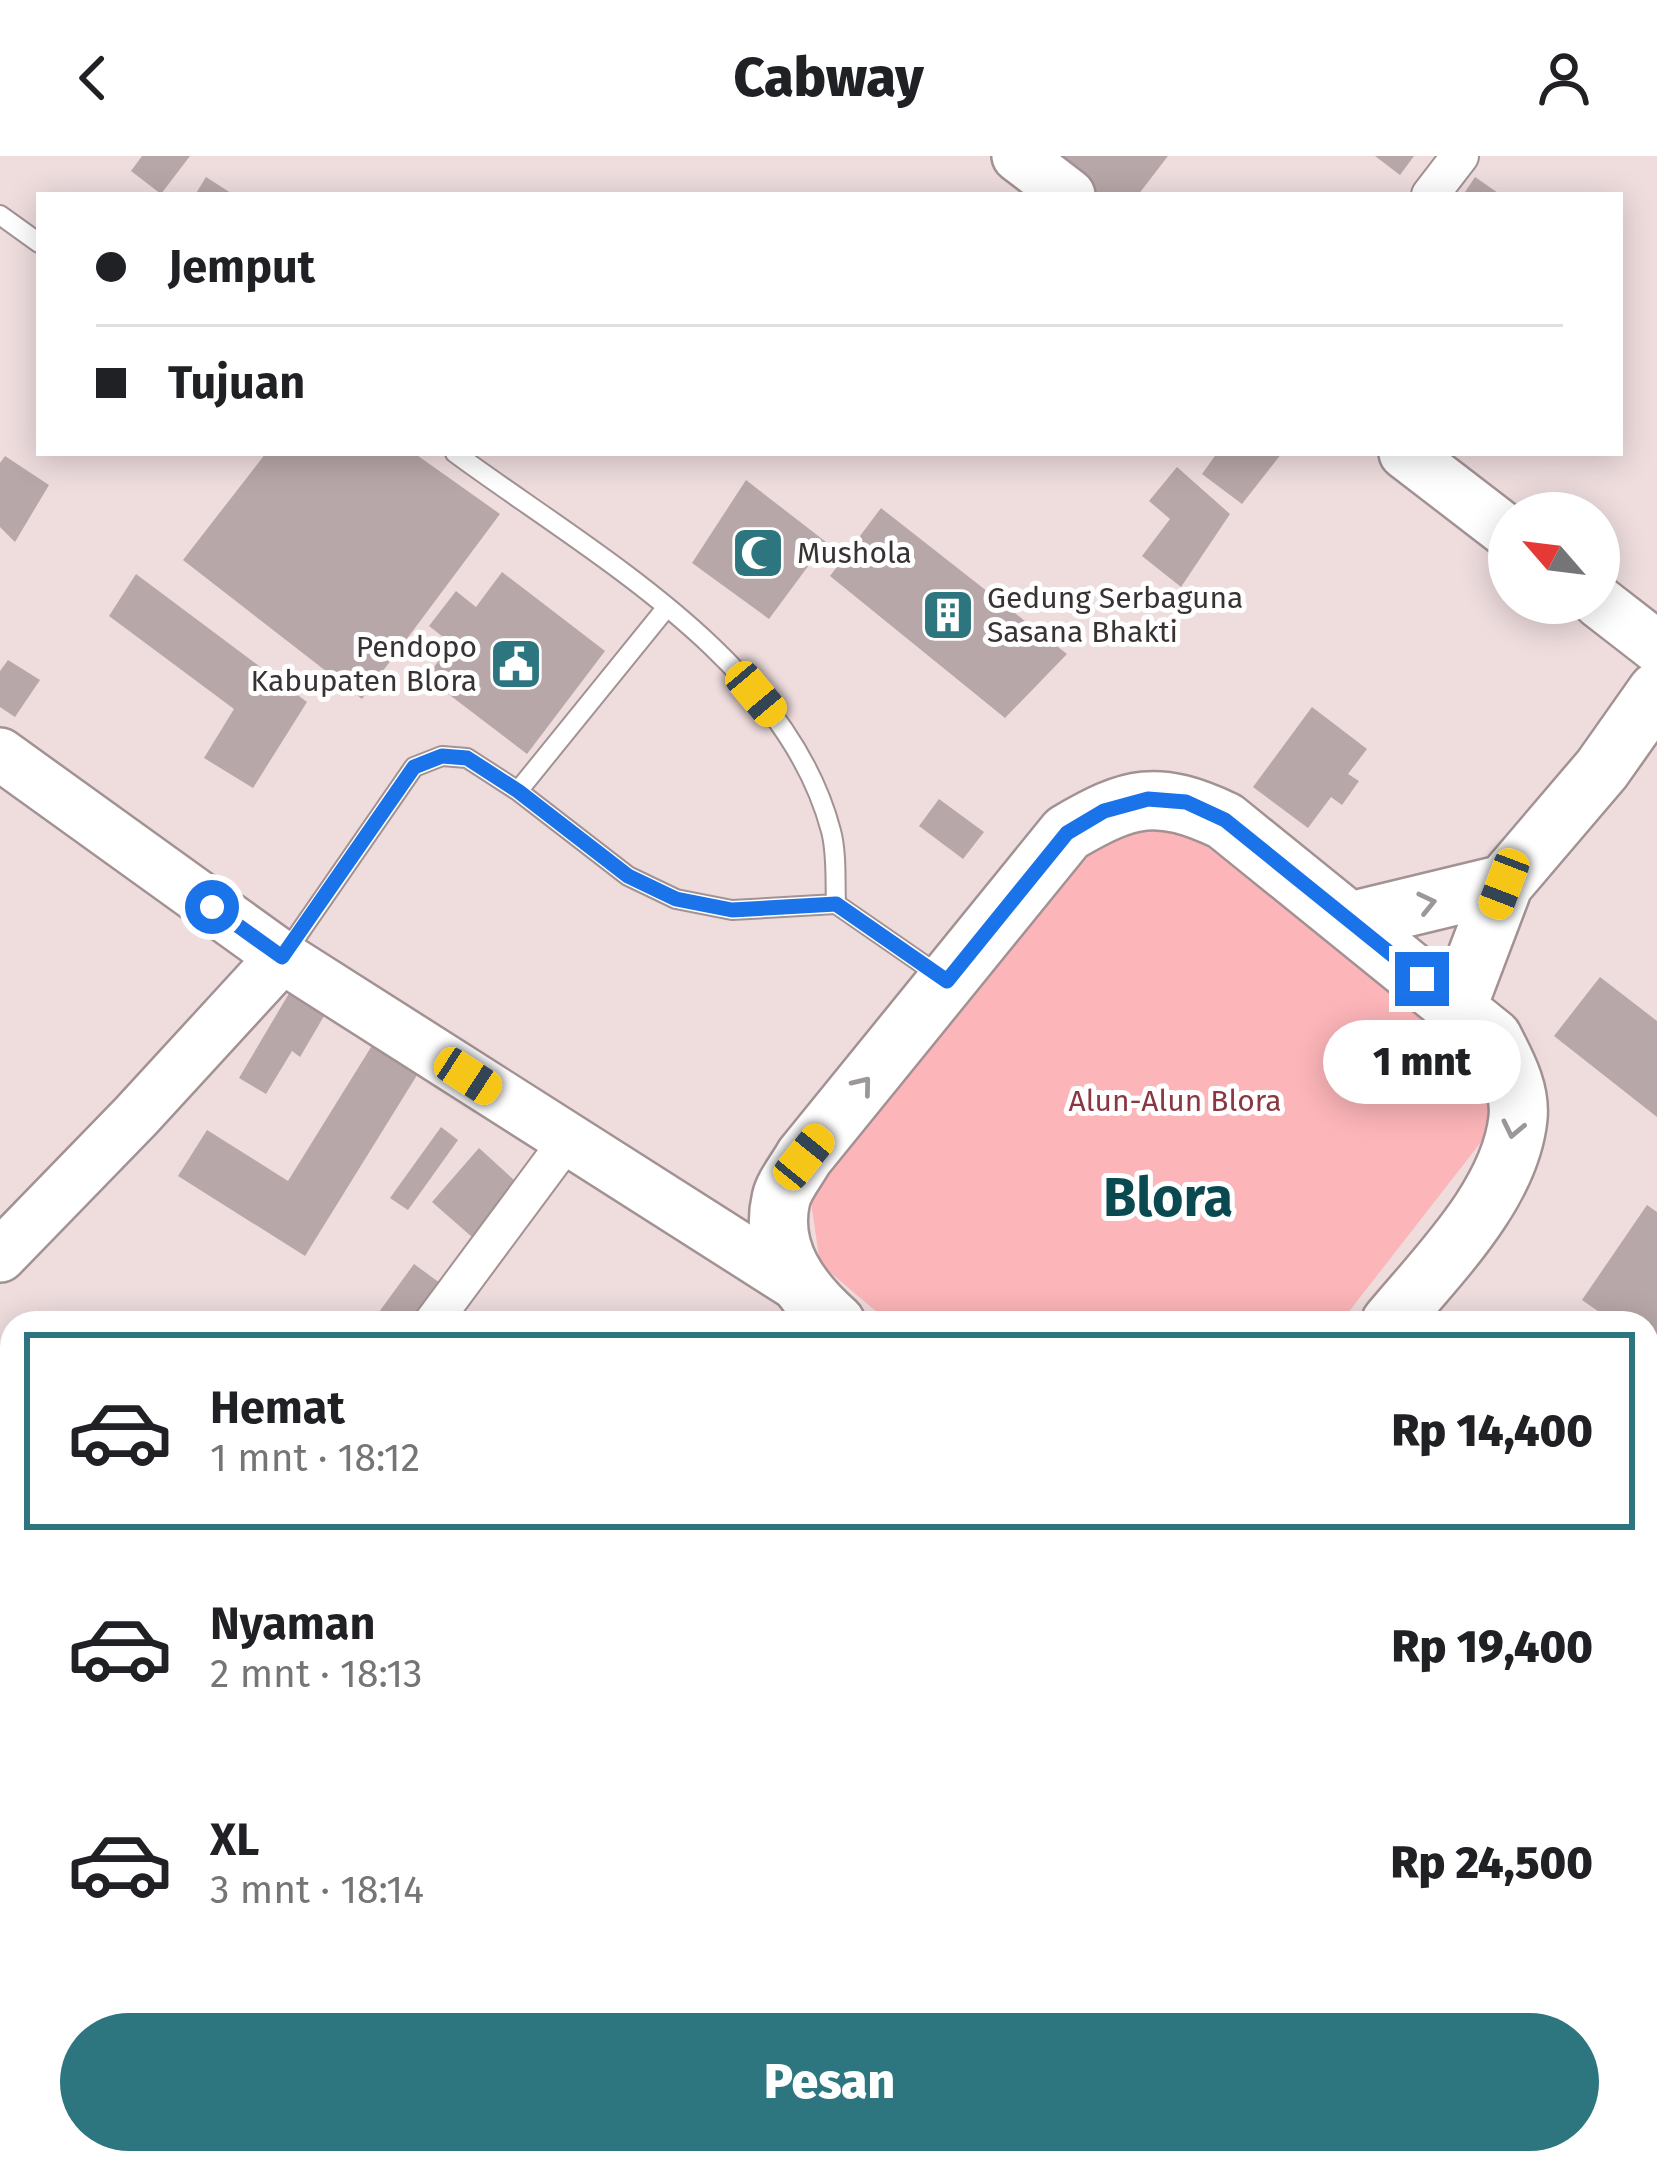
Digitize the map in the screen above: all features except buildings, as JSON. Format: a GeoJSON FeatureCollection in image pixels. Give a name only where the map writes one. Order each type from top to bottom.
{"type":"FeatureCollection","features":[{"type":"Feature","properties":{"kind":"main road"},"geometry":{"type":"LineString","coordinates":[[1018,156],[1065,192]]}},
{"type":"Feature","properties":{"kind":"main road"},"geometry":{"type":"LineString","coordinates":[[1409,456],[1488,516]]}},
{"type":"Feature","properties":{"kind":"main road"},"geometry":{"type":"LineString","coordinates":[[1620,618],[1657,647]]}},
{"type":"Feature","properties":{"kind":"main road"},"geometry":{"type":"LineString","coordinates":[[1457,1008],[1504,884],[1602,769],[1657,691]]}},
{"type":"Feature","properties":{"kind":"main road"},"geometry":{"type":"LineString","coordinates":[[0,754],[282,957],[818,1304]]}},
{"type":"Feature","properties":{"kind":"main road"},"geometry":{"type":"LineString","coordinates":[[818,1304],[778,1240],[781,1196],[804,1157],[1067,833],[1104,811],[1148,799],[1186,802],[1225,820],[1493,1038],[1513,1078],[1518,1117],[1502,1170],[1475,1220],[1410,1311]]}},
{"type":"Feature","properties":{"kind":"main road"},"geometry":{"type":"LineString","coordinates":[[1351,921],[1504,884]]}},
{"type":"Feature","properties":{"kind":"main road"},"geometry":{"type":"LineString","coordinates":[[0,1256],[282,957]]}},
{"type":"Feature","properties":{"kind":"street"},"geometry":{"type":"LineString","coordinates":[[1432,192],[1460,156]]}},
{"type":"Feature","properties":{"kind":"street"},"geometry":{"type":"LineString","coordinates":[[441,1311],[567,1141]]}},
{"type":"Feature","properties":{"kind":"lane"},"geometry":{"type":"LineString","coordinates":[[0,214],[36,241]]}},
{"type":"Feature","properties":{"kind":"lane"},"geometry":{"type":"LineString","coordinates":[[458,456],[685,618],[732,664],[780,723],[811,782],[832,833],[836,904]]}},
{"type":"Feature","properties":{"kind":"lane"},"geometry":{"type":"LineString","coordinates":[[518,791],[667,607]]}},
{"type":"Feature","properties":{"kind":"lane"},"geometry":{"type":"LineString","coordinates":[[282,957],[414,767],[442,756],[467,758],[628,876],[676,899],[732,910],[836,904],[947,981]]}},
{"type":"Feature","properties":{"kind":"green space","name":"Alun-Alun Blora"},"geometry":{"type":"Polygon","coordinates":[[[1147,822],[1187,828],[1484,1061],[1496,1092],[1492,1128],[1349,1311],[876,1311],[820,1264],[810,1195],[1101,840],[1147,822]]]}},
{"type":"Feature","properties":{"kind":"place","name":"Mushola"},"geometry":{"type":"Point","coordinates":[758,553]}},
{"type":"Feature","properties":{"kind":"place","name":"Gedung Serbaguna Sasana Bhakti"},"geometry":{"type":"Point","coordinates":[948,615]}},
{"type":"Feature","properties":{"kind":"place","name":"Pendopo Kabupaten Blora"},"geometry":{"type":"Point","coordinates":[516,664]}},
{"type":"Feature","properties":{"kind":"district","name":"Blora"},"geometry":{"type":"Point","coordinates":[1168,1197]}},
{"type":"Feature","properties":{"kind":"route"},"geometry":{"type":"LineString","coordinates":[[212,907],[282,957],[414,767],[442,756],[467,758],[628,876],[676,899],[732,910],[836,904],[947,981],[1067,833],[1104,811],[1148,799],[1186,802],[1225,820],[1422,979]]}}]}
